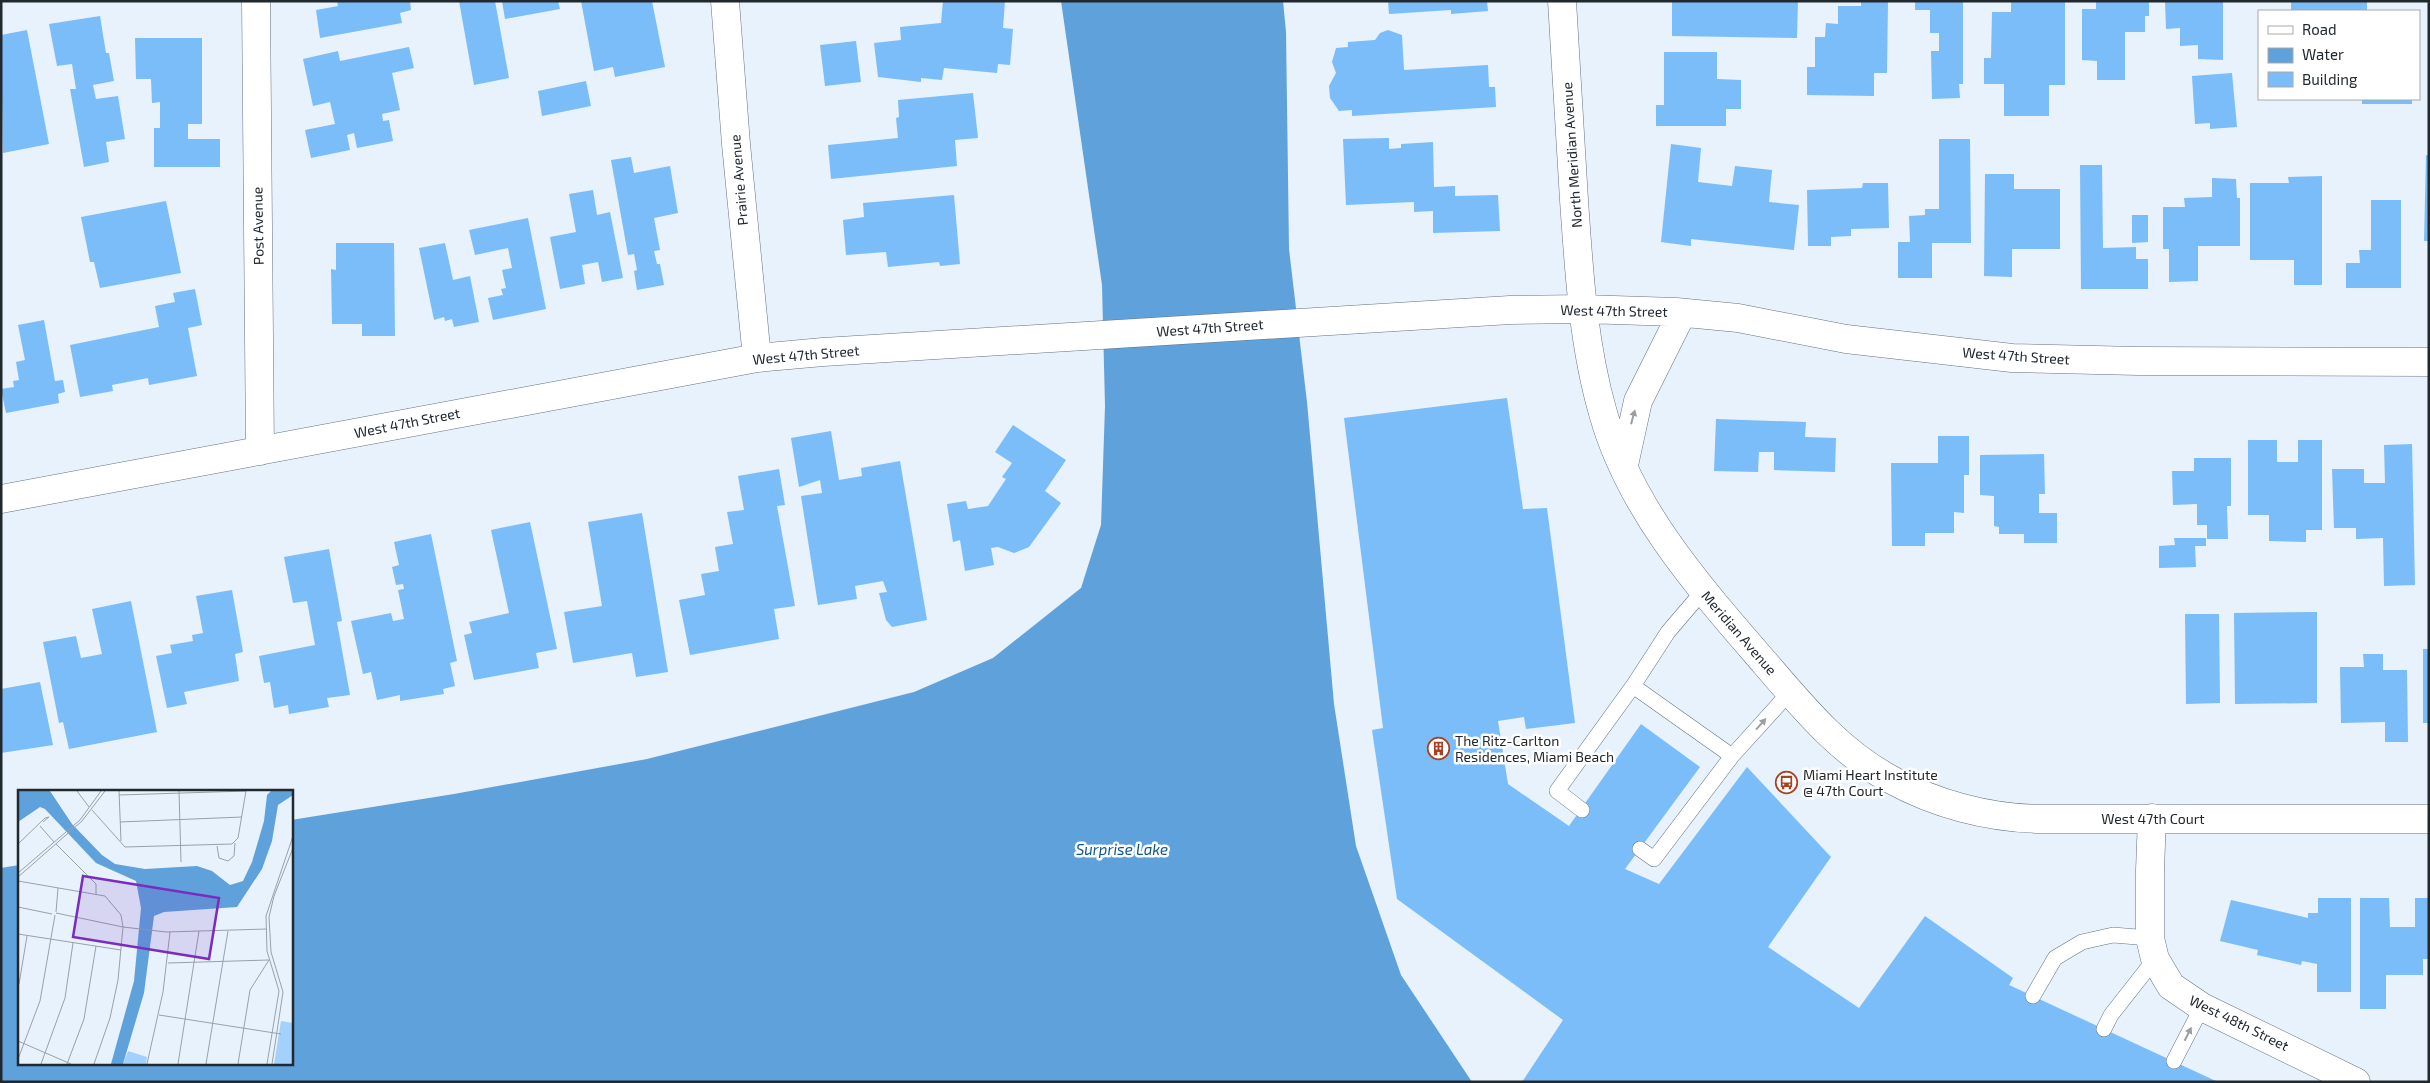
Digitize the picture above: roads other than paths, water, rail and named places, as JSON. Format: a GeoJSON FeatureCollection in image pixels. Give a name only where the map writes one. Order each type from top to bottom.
{"type":"FeatureCollection","features":[{"type":"Feature","properties":{"kind":"street","name":"Post Avenue"},"geometry":{"type":"LineString","coordinates":[[256,1],[260,451]]}},
{"type":"Feature","properties":{"kind":"street","name":"Prairie Avenue"},"geometry":{"type":"LineString","coordinates":[[725,1],[736,144],[757,358]]}},
{"type":"Feature","properties":{"kind":"street","name":"North Meridian Avenue"},"geometry":{"type":"LineString","coordinates":[[1562,1],[1583,309]]}},
{"type":"Feature","properties":{"kind":"street","name":"West 47th Street"},"geometry":{"type":"LineString","coordinates":[[1,499],[757,358],[823,352],[1510,310],[1583,309],[1682,313],[1762,321],[1846,339],[1895,346],[2012,358],[2138,361],[2429,362]]}},
{"type":"Feature","properties":{"kind":"street","name":"Meridian Avenue"},"geometry":{"type":"LineString","coordinates":[[1583,309],[1602,410],[1624,465],[1655,526],[1703,591],[1790,692],[1831,736],[1864,763],[1884,776]]}},
{"type":"Feature","properties":{"kind":"street"},"geometry":{"type":"LineString","coordinates":[[1624,465],[1638,401],[1682,313]]}},
{"type":"Feature","properties":{"kind":"street","name":"West 47th Court"},"geometry":{"type":"LineString","coordinates":[[1884,776],[1940,802],[1986,813],[2028,819],[2429,819]]}},
{"type":"Feature","properties":{"kind":"street","name":"West 48th Street"},"geometry":{"type":"LineString","coordinates":[[2152,818],[2149,896],[2153,948],[2171,986],[2202,1007],[2356,1082]]}},
{"type":"Feature","properties":{"kind":"lane"},"geometry":{"type":"LineString","coordinates":[[1582,810],[1557,791],[1633,686],[1668,632],[1703,591]]}},
{"type":"Feature","properties":{"kind":"lane"},"geometry":{"type":"LineString","coordinates":[[1633,686],[1732,756]]}},
{"type":"Feature","properties":{"kind":"lane"},"geometry":{"type":"LineString","coordinates":[[1640,849],[1654,859],[1732,756],[1790,692]]}},
{"type":"Feature","properties":{"kind":"lane"},"geometry":{"type":"LineString","coordinates":[[2032,996],[2055,958],[2082,942],[2113,935],[2153,948],[2104,1029]]}},
{"type":"Feature","properties":{"kind":"lane"},"geometry":{"type":"LineString","coordinates":[[2174,1061],[2202,1007]]}},
{"type":"Feature","properties":{"kind":"water","name":"Surprise Lake"},"geometry":{"type":"Polygon","coordinates":[[[1061,1],[1283,1],[1286,32],[1289,249],[1307,402],[1334,704],[1356,846],[1401,975],[1472,1082],[1,1082],[1,868],[18,865],[18,1066],[292,1066],[292,820],[454,794],[647,759],[914,692],[993,658],[1081,588],[1101,525],[1105,406],[1102,285],[1061,1]]]}},
{"type":"Feature","properties":{"kind":"place","name":"The Ritz-Carlton Residences, Miami Beach"},"geometry":{"type":"Point","coordinates":[1439,749]}},
{"type":"Feature","properties":{"kind":"place","name":"Miami Heart Institute @ 47th Court"},"geometry":{"type":"Point","coordinates":[1787,783]}}]}
